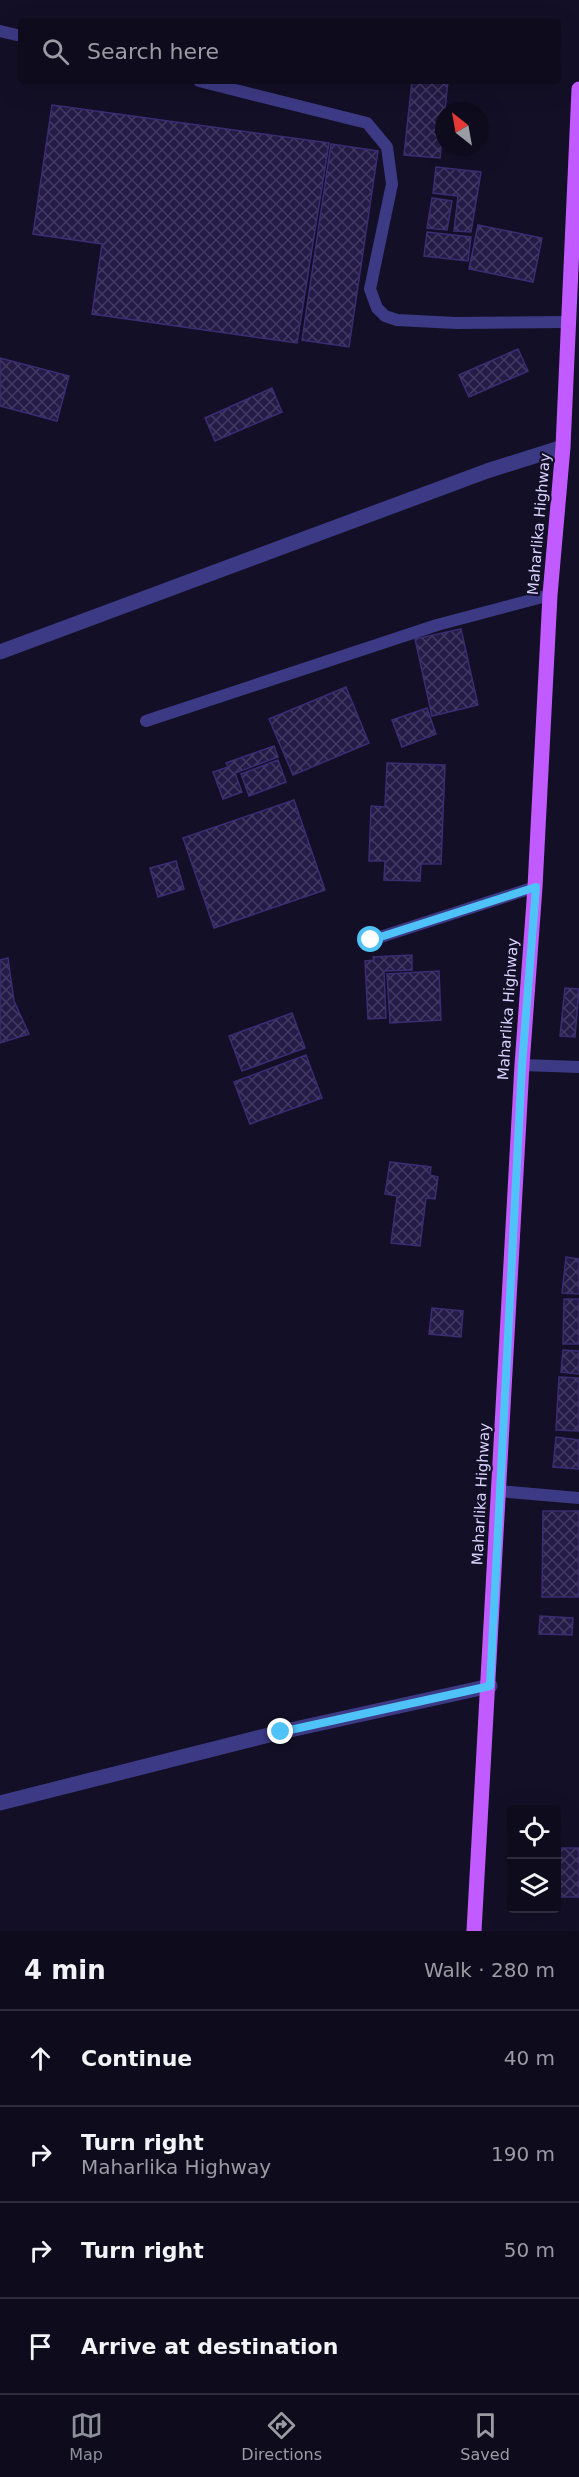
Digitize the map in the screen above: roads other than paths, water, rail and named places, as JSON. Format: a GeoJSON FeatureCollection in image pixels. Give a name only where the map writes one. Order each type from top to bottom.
{"type":"FeatureCollection","features":[{"type":"Feature","properties":{"kind":"main road","name":"Maharlika Highway"},"geometry":{"type":"LineString","coordinates":[[474,1931],[490,1686],[498,1491],[522,1065],[536,887],[550,595],[563,447],[579,89]]}},
{"type":"Feature","properties":{"kind":"street"},"geometry":{"type":"LineString","coordinates":[[0,652],[487,471],[563,447]]}},
{"type":"Feature","properties":{"kind":"street"},"geometry":{"type":"LineString","coordinates":[[0,1803],[281,1732],[490,1686]]}},
{"type":"Feature","properties":{"kind":"lane"},"geometry":{"type":"LineString","coordinates":[[0,31],[18,35]]}},
{"type":"Feature","properties":{"kind":"lane"},"geometry":{"type":"LineString","coordinates":[[211,84],[367,123],[387,147],[392,184],[370,289],[377,308],[385,316],[397,320],[456,323],[568,322]]}},
{"type":"Feature","properties":{"kind":"lane"},"geometry":{"type":"LineString","coordinates":[[146,721],[437,625],[550,595]]}},
{"type":"Feature","properties":{"kind":"lane"},"geometry":{"type":"LineString","coordinates":[[371,940],[536,887]]}},
{"type":"Feature","properties":{"kind":"lane"},"geometry":{"type":"LineString","coordinates":[[522,1065],[579,1067]]}},
{"type":"Feature","properties":{"kind":"lane"},"geometry":{"type":"LineString","coordinates":[[498,1491],[579,1498]]}}]}
